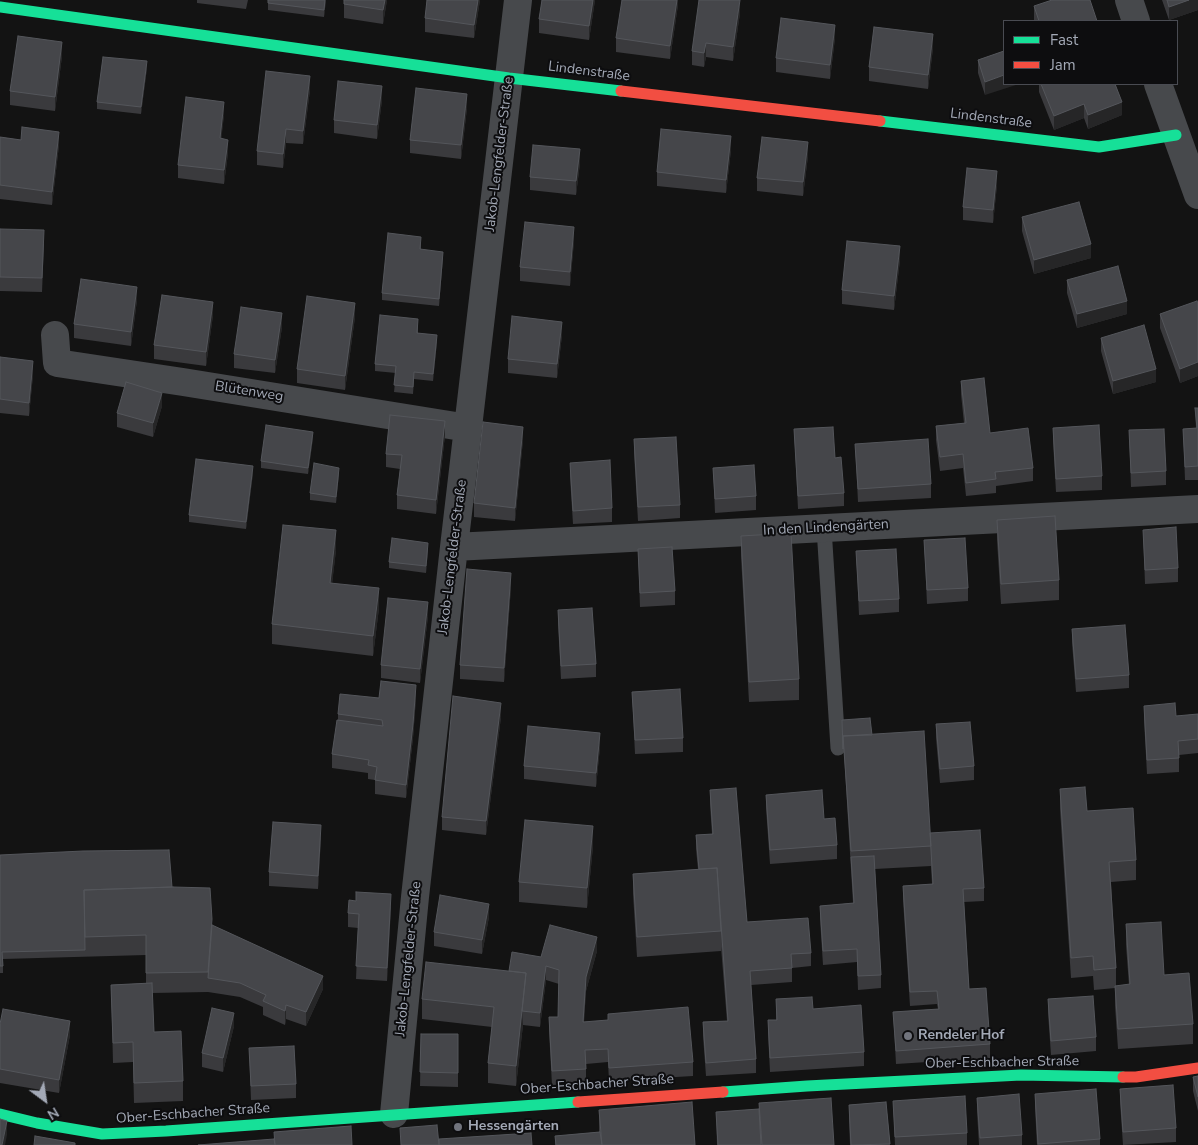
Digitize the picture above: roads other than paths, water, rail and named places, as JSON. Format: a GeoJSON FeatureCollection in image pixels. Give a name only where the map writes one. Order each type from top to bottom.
{"type":"FeatureCollection","features":[{"type":"Feature","properties":{"kind":"street","name":"Jakob-Lengfelder-Straße"},"geometry":{"type":"LineString","coordinates":[[394,1114],[416,887],[518,0]]}},
{"type":"Feature","properties":{"kind":"street"},"geometry":{"type":"LineString","coordinates":[[1129,0],[1136,20]]}},
{"type":"Feature","properties":{"kind":"street","name":"Lindenstraße"},"geometry":{"type":"LineString","coordinates":[[0,6],[509,78],[1099,147],[1176,136]]}},
{"type":"Feature","properties":{"kind":"street"},"geometry":{"type":"LineString","coordinates":[[1158,85],[1198,195]]}},
{"type":"Feature","properties":{"kind":"street","name":"Blütenweg"},"geometry":{"type":"LineString","coordinates":[[55,335],[57,363],[468,428]]}},
{"type":"Feature","properties":{"kind":"street","name":"In den Lindengärten"},"geometry":{"type":"LineString","coordinates":[[454,546],[1198,509]]}},
{"type":"Feature","properties":{"kind":"street","name":"Ober-Eschbacher Straße"},"geometry":{"type":"LineString","coordinates":[[0,1114],[37,1123],[102,1134],[826,1085],[1021,1075],[1136,1077],[1198,1068]]}},
{"type":"Feature","properties":{"kind":"lane"},"geometry":{"type":"LineString","coordinates":[[824,528],[838,748]]}},
{"type":"Feature","properties":{"kind":"place","name":"Rendeler Hof"},"geometry":{"type":"Point","coordinates":[908,1036]}},
{"type":"Feature","properties":{"kind":"place","name":"Hessengärten"},"geometry":{"type":"Point","coordinates":[458,1127]}}]}
